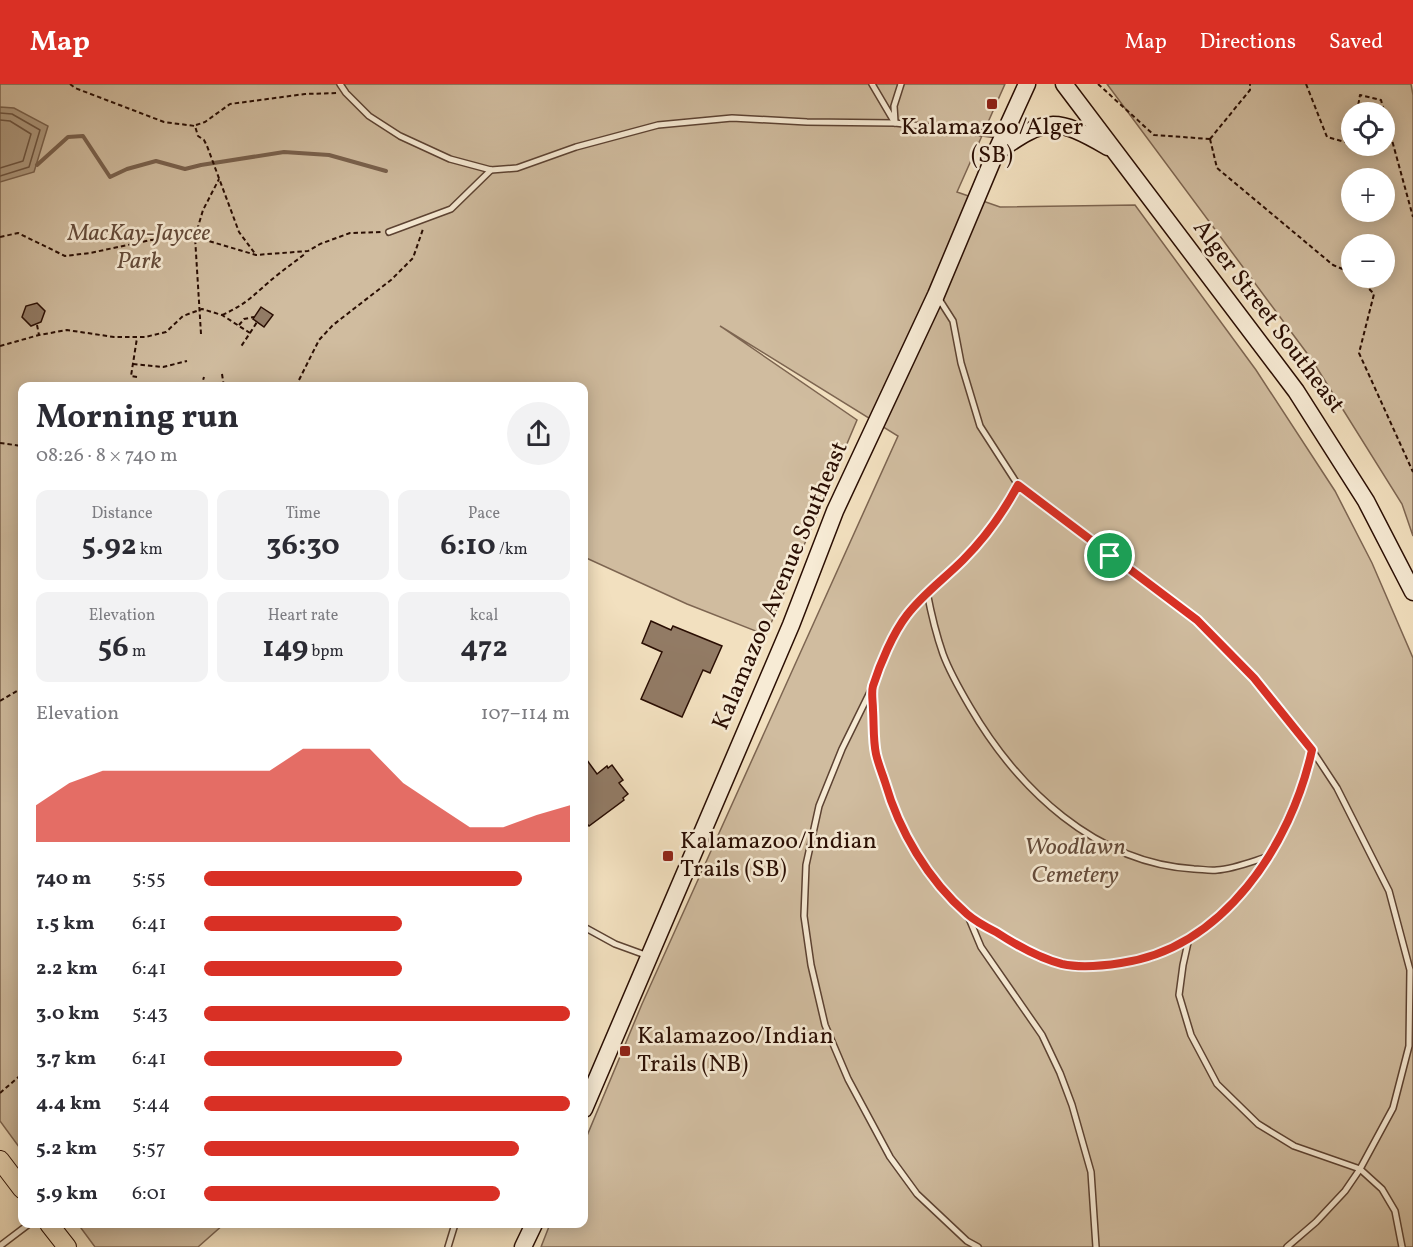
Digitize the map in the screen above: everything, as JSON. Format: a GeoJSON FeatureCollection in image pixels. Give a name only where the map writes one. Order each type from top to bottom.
{"type":"FeatureCollection","features":[{"type":"Feature","properties":{"kind":"main road","name":"Kalamazoo Avenue Southeast"},"geometry":{"type":"LineString","coordinates":[[588,1100],[791,625],[835,511],[936,295],[1027,84]]}},
{"type":"Feature","properties":{"kind":"main road","name":"Alger Street Southeast"},"geometry":{"type":"LineString","coordinates":[[1064,84],[1296,391],[1366,501],[1413,592]]}},
{"type":"Feature","properties":{"kind":"main road"},"geometry":{"type":"LineString","coordinates":[[996,152],[1033,128],[1054,125],[1078,130],[1114,151]]}},
{"type":"Feature","properties":{"kind":"main road"},"geometry":{"type":"LineString","coordinates":[[2,1166],[18,1184]]}},
{"type":"Feature","properties":{"kind":"main road"},"geometry":{"type":"LineString","coordinates":[[52,1228],[67,1247]]}},
{"type":"Feature","properties":{"kind":"main road"},"geometry":{"type":"LineString","coordinates":[[524,1247],[532,1228]]}},
{"type":"Feature","properties":{"kind":"lane"},"geometry":{"type":"LineString","coordinates":[[340,84],[369,116],[399,136],[450,159],[491,170],[517,168],[576,147],[658,125],[732,118],[895,123],[1004,135]]}},
{"type":"Feature","properties":{"kind":"lane"},"geometry":{"type":"LineString","coordinates":[[872,84],[895,123]]}},
{"type":"Feature","properties":{"kind":"lane"},"geometry":{"type":"LineString","coordinates":[[895,123],[894,106],[901,84]]}},
{"type":"Feature","properties":{"kind":"lane"},"geometry":{"type":"LineString","coordinates":[[389,232],[451,210],[491,170]]}},
{"type":"Feature","properties":{"kind":"lane"},"geometry":{"type":"LineString","coordinates":[[936,295],[953,321],[961,363],[980,426],[1018,485],[1197,620],[1254,678],[1312,750],[1337,788],[1389,891],[1410,970],[1409,1046],[1393,1108],[1360,1169],[1345,1191],[1316,1222],[1287,1247]]}},
{"type":"Feature","properties":{"kind":"lane"},"geometry":{"type":"LineString","coordinates":[[978,1247],[967,1241],[917,1194],[890,1157],[848,1079],[825,1025],[812,965],[804,916],[806,865],[819,806],[842,749],[905,617],[927,592],[962,561],[989,532],[1006,508],[1018,485]]}},
{"type":"Feature","properties":{"kind":"lane"},"geometry":{"type":"LineString","coordinates":[[927,592],[943,654],[956,684],[986,735],[1019,776],[1062,818],[1131,856],[1172,868],[1217,870],[1271,856]]}},
{"type":"Feature","properties":{"kind":"lane"},"geometry":{"type":"LineString","coordinates":[[872,689],[876,753],[893,810],[917,855],[941,887],[967,915],[1020,948],[1063,964],[1102,966],[1153,957],[1189,938],[1218,917],[1247,888],[1271,856],[1300,789],[1312,750]]}},
{"type":"Feature","properties":{"kind":"lane"},"geometry":{"type":"LineString","coordinates":[[967,915],[981,947],[1042,1035],[1060,1073],[1072,1105],[1091,1172],[1096,1247]]}},
{"type":"Feature","properties":{"kind":"lane"},"geometry":{"type":"LineString","coordinates":[[588,929],[615,944],[649,957]]}},
{"type":"Feature","properties":{"kind":"lane"},"geometry":{"type":"LineString","coordinates":[[1189,938],[1179,995],[1191,1035],[1217,1084],[1258,1124],[1294,1146],[1360,1169],[1382,1189],[1395,1211],[1402,1247]]}},
{"type":"Feature","properties":{"kind":"lane"},"geometry":{"type":"LineString","coordinates":[[0,1246],[24,1228]]}},
{"type":"Feature","properties":{"kind":"lane"},"geometry":{"type":"LineString","coordinates":[[448,1247],[454,1228]]}},
{"type":"Feature","properties":{"kind":"path"},"geometry":{"type":"LineString","coordinates":[[70,84],[75,88],[164,122],[195,126],[205,122],[230,104],[305,94],[346,93]]}},
{"type":"Feature","properties":{"kind":"path"},"geometry":{"type":"LineString","coordinates":[[1098,84],[1154,135],[1210,139]]}},
{"type":"Feature","properties":{"kind":"path"},"geometry":{"type":"LineString","coordinates":[[1210,139],[1250,90],[1250,84]]}},
{"type":"Feature","properties":{"kind":"path"},"geometry":{"type":"LineString","coordinates":[[1306,84],[1327,137],[1341,141]]}},
{"type":"Feature","properties":{"kind":"path"},"geometry":{"type":"LineString","coordinates":[[1359,102],[1360,95],[1382,102]]}},
{"type":"Feature","properties":{"kind":"path"},"geometry":{"type":"LineString","coordinates":[[195,126],[198,136],[207,146],[239,232],[256,255]]}},
{"type":"Feature","properties":{"kind":"path"},"geometry":{"type":"LineString","coordinates":[[1210,139],[1217,168],[1333,265],[1341,268]]}},
{"type":"Feature","properties":{"kind":"path"},"geometry":{"type":"LineString","coordinates":[[1395,151],[1413,217]]}},
{"type":"Feature","properties":{"kind":"path"},"geometry":{"type":"LineString","coordinates":[[201,334],[195,237],[203,210],[219,179]]}},
{"type":"Feature","properties":{"kind":"path"},"geometry":{"type":"LineString","coordinates":[[299,380],[319,340],[333,325],[391,280],[413,258],[426,220]]}},
{"type":"Feature","properties":{"kind":"path"},"geometry":{"type":"LineString","coordinates":[[222,315],[255,297],[273,278],[320,244],[350,233],[389,232]]}},
{"type":"Feature","properties":{"kind":"path"},"geometry":{"type":"LineString","coordinates":[[0,237],[18,233],[65,256],[151,240],[195,237],[256,255],[308,251]]}},
{"type":"Feature","properties":{"kind":"path"},"geometry":{"type":"LineString","coordinates":[[1368,288],[1374,294],[1359,353],[1413,472]]}},
{"type":"Feature","properties":{"kind":"path"},"geometry":{"type":"LineString","coordinates":[[0,346],[67,330],[137,338],[166,332],[183,316],[199,309],[222,315],[250,333]]}},
{"type":"Feature","properties":{"kind":"path"},"geometry":{"type":"LineString","coordinates":[[238,326],[244,319],[254,317]]}},
{"type":"Feature","properties":{"kind":"path"},"geometry":{"type":"LineString","coordinates":[[240,348],[257,322]]}},
{"type":"Feature","properties":{"kind":"path"},"geometry":{"type":"LineString","coordinates":[[37,325],[39,335]]}},
{"type":"Feature","properties":{"kind":"path"},"geometry":{"type":"LineString","coordinates":[[137,338],[131,376],[137,377]]}},
{"type":"Feature","properties":{"kind":"path"},"geometry":{"type":"LineString","coordinates":[[133,364],[163,367],[187,361]]}},
{"type":"Feature","properties":{"kind":"path"},"geometry":{"type":"LineString","coordinates":[[222,374],[223,382]]}},
{"type":"Feature","properties":{"kind":"path"},"geometry":{"type":"LineString","coordinates":[[202,382],[204,377]]}},
{"type":"Feature","properties":{"kind":"path"},"geometry":{"type":"LineString","coordinates":[[0,443],[18,445]]}},
{"type":"Feature","properties":{"kind":"path"},"geometry":{"type":"LineString","coordinates":[[0,701],[18,690]]}},
{"type":"Feature","properties":{"kind":"path"},"geometry":{"type":"LineString","coordinates":[[0,1094],[18,1078]]}},
{"type":"Feature","properties":{"kind":"green space","name":"Woodlawn Cemetery"},"geometry":{"type":"Polygon","coordinates":[[[0,84],[1005,84],[957,192],[1000,207],[1135,205],[1256,370],[1335,491],[1372,563],[1413,658],[1413,1247],[541,1247],[548,1228],[588,1228],[588,1133],[642,1004],[898,436],[720,326],[857,420],[766,635],[687,604],[588,559],[588,382],[18,382],[18,1146],[0,1121],[0,84]]]}},
{"type":"Feature","properties":{"kind":"green space"},"geometry":{"type":"Polygon","coordinates":[[[1107,84],[1411,84],[1413,95],[1413,536],[1402,504],[1312,360],[1107,84]]]}},
{"type":"Feature","properties":{"kind":"green space"},"geometry":{"type":"Polygon","coordinates":[[[81,1228],[219,1228],[198,1247],[95,1247],[81,1228]]]}},
{"type":"Feature","properties":{"kind":"water"},"geometry":{"type":"Polygon","coordinates":[[[0,107],[14,108],[48,126],[34,172],[0,182],[0,107]]]}},
{"type":"Feature","properties":{"kind":"building"},"geometry":{"type":"Polygon","coordinates":[[[37,303],[45,311],[41,322],[31,326],[22,317],[26,306],[37,303]]]}},
{"type":"Feature","properties":{"kind":"building"},"geometry":{"type":"Polygon","coordinates":[[[261,307],[273,315],[264,327],[253,319],[261,307]]]}},
{"type":"Feature","properties":{"kind":"building"},"geometry":{"type":"Polygon","coordinates":[[[651,621],[671,630],[673,626],[722,646],[710,673],[703,670],[682,717],[641,699],[662,652],[642,643],[651,621]]]}},
{"type":"Feature","properties":{"kind":"building"},"geometry":{"type":"Polygon","coordinates":[[[588,762],[597,774],[612,765],[623,780],[619,783],[628,794],[623,798],[624,800],[589,826],[588,762]]]}},
{"type":"Feature","properties":{"kind":"waterway"},"geometry":{"type":"LineString","coordinates":[[37,165],[68,137],[83,136],[110,177],[127,169],[156,161],[185,169],[284,152],[329,155],[386,171]]}},
{"type":"Feature","properties":{"kind":"place","name":"Kalamazoo/Alger (SB)"},"geometry":{"type":"Point","coordinates":[992,104]}},
{"type":"Feature","properties":{"kind":"place","name":"Kalamazoo/Indian Trails (SB)"},"geometry":{"type":"Point","coordinates":[668,856]}},
{"type":"Feature","properties":{"kind":"place","name":"Kalamazoo/Indian Trails (NB)"},"geometry":{"type":"Point","coordinates":[625,1051]}},
{"type":"Feature","properties":{"kind":"route"},"geometry":{"type":"LineString","coordinates":[[1018,485],[1110,556],[1197,620],[1254,678],[1312,750],[1300,789],[1271,856],[1247,888],[1218,917],[1189,938],[1153,957],[1102,966],[1063,964],[1020,948],[967,915],[941,887],[917,855],[893,810],[876,753],[872,689],[882,662],[905,617],[927,592],[962,561],[989,532],[1006,508],[1018,485]]}},
{"type":"Feature","properties":{"kind":"park label","name":"MacKay-Jaycee Park"},"geometry":{"type":"Point","coordinates":[139,248]}}]}
